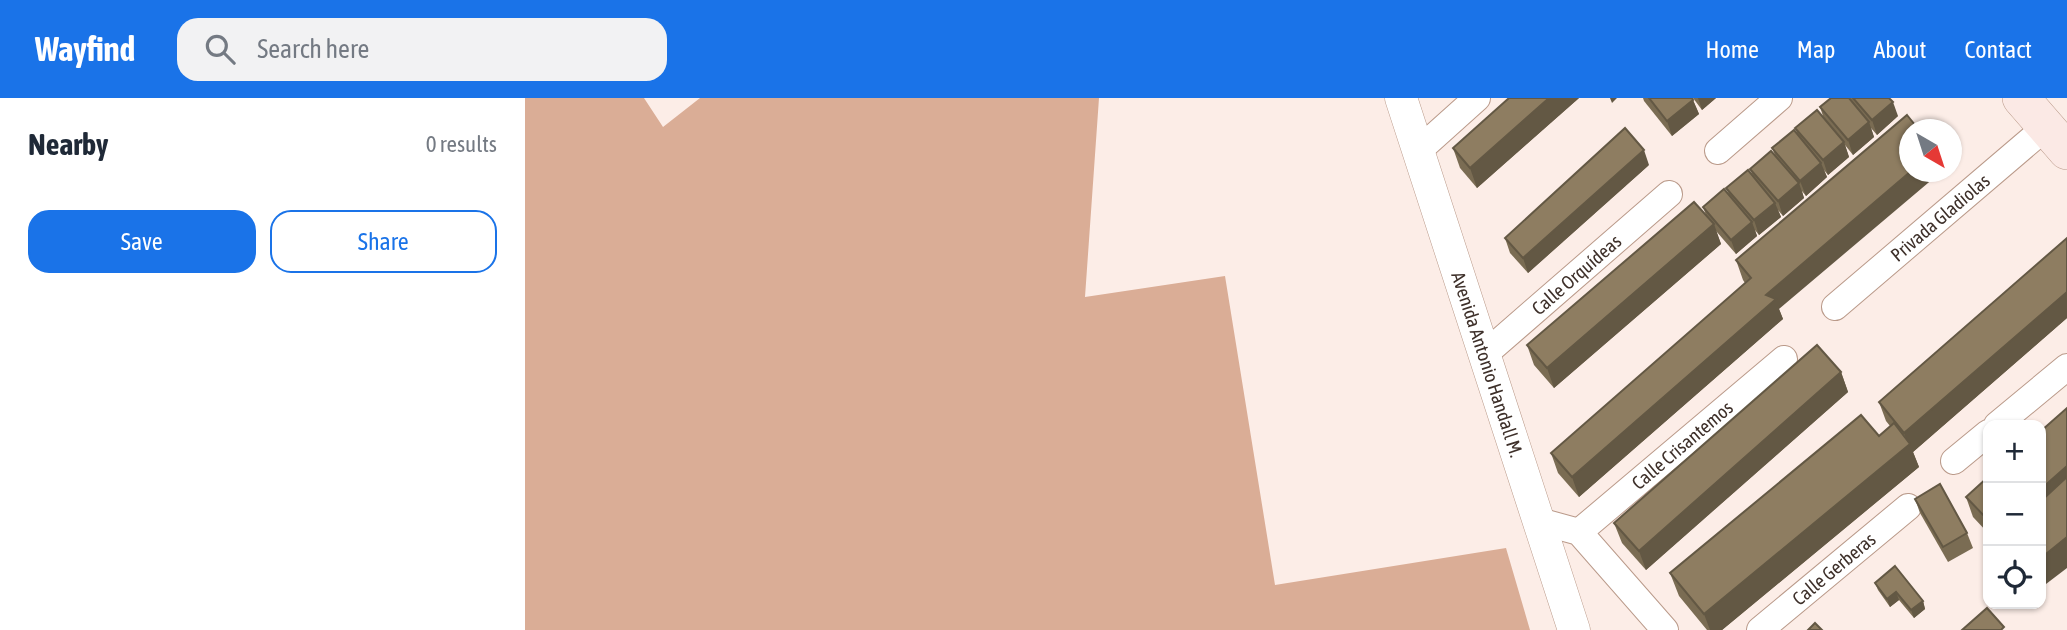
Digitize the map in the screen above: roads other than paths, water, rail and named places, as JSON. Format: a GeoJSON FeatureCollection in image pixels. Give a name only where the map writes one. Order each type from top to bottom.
{"type":"FeatureCollection","features":[{"type":"Feature","properties":{"kind":"main road"},"geometry":{"type":"LineString","coordinates":[[2021,98],[2056,139]]}},
{"type":"Feature","properties":{"kind":"street","name":"Avenida Antonio Handall M."},"geometry":{"type":"LineString","coordinates":[[1401,98],[1574,630]]}},
{"type":"Feature","properties":{"kind":"street"},"geometry":{"type":"LineString","coordinates":[[1418,151],[1477,98]]}},
{"type":"Feature","properties":{"kind":"street"},"geometry":{"type":"LineString","coordinates":[[1718,151],[1779,98]]}},
{"type":"Feature","properties":{"kind":"street","name":"Privada Gladiolas"},"geometry":{"type":"LineString","coordinates":[[1835,307],[2056,139]]}},
{"type":"Feature","properties":{"kind":"street","name":"Calle Orquídeas"},"geometry":{"type":"LineString","coordinates":[[1485,354],[1669,194]]}},
{"type":"Feature","properties":{"kind":"street","name":"Calle Crisantemos"},"geometry":{"type":"LineString","coordinates":[[1579,532],[1784,359]]}},
{"type":"Feature","properties":{"kind":"street"},"geometry":{"type":"LineString","coordinates":[[2003,420],[2067,366]]}},
{"type":"Feature","properties":{"kind":"street"},"geometry":{"type":"LineString","coordinates":[[1954,461],[1983,437]]}},
{"type":"Feature","properties":{"kind":"street","name":"Calle Gerberas"},"geometry":{"type":"LineString","coordinates":[[1760,630],[1908,507]]}},
{"type":"Feature","properties":{"kind":"street"},"geometry":{"type":"LineString","coordinates":[[1539,521],[1579,532],[1665,630]]}}]}
